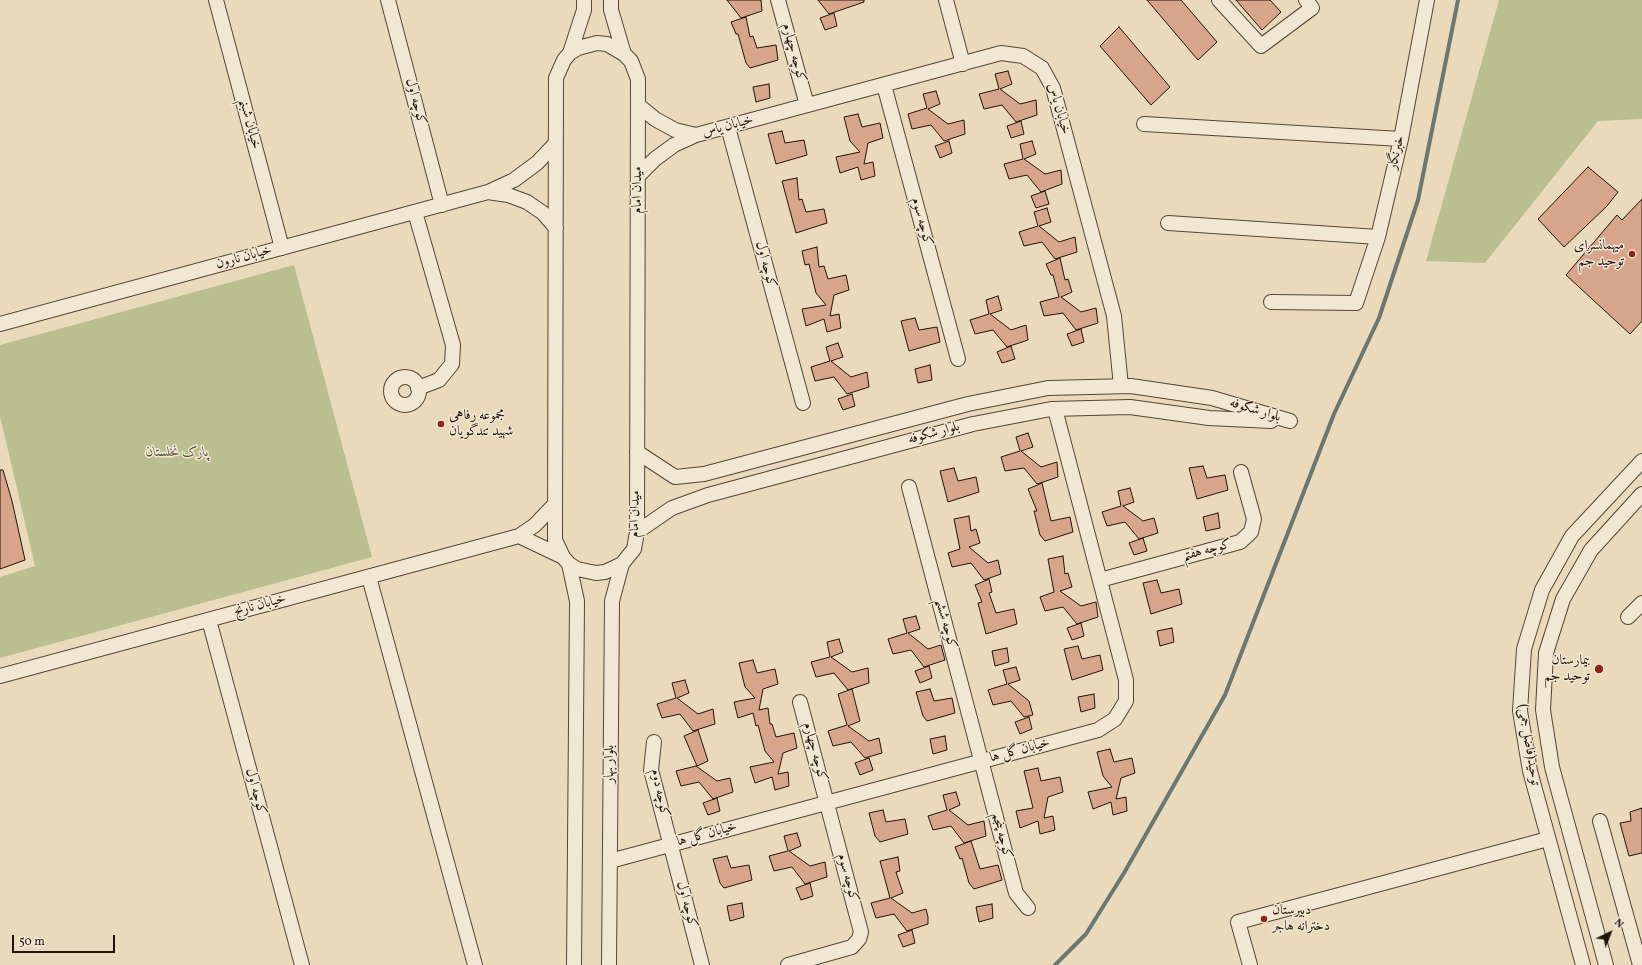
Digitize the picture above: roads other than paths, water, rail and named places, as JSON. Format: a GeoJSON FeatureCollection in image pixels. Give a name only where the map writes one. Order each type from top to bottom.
{"type":"FeatureCollection","features":[{"type":"Feature","properties":{"kind":"street","name":"خیابان شبنم"},"geometry":{"type":"LineString","coordinates":[[216,0],[282,248]]}},
{"type":"Feature","properties":{"kind":"street","name":"کوچه اول"},"geometry":{"type":"LineString","coordinates":[[388,0],[442,205]]}},
{"type":"Feature","properties":{"kind":"street"},"geometry":{"type":"LineString","coordinates":[[574,965],[577,600],[566,560],[555,540],[556,78],[559,69],[570,53],[584,10],[584,0]]}},
{"type":"Feature","properties":{"kind":"street"},"geometry":{"type":"LineString","coordinates":[[611,0],[611,10],[624,54]]}},
{"type":"Feature","properties":{"kind":"street","name":"کوچه چهارم"},"geometry":{"type":"LineString","coordinates":[[779,0],[807,105]]}},
{"type":"Feature","properties":{"kind":"street"},"geometry":{"type":"LineString","coordinates":[[946,0],[963,64]]}},
{"type":"Feature","properties":{"kind":"street"},"geometry":{"type":"LineString","coordinates":[[1219,0],[1262,46],[1312,8],[1306,0]]}},
{"type":"Feature","properties":{"kind":"street","name":"خبرنگار"},"geometry":{"type":"LineString","coordinates":[[1271,302],[1356,303],[1378,237],[1401,139],[1427,0]]}},
{"type":"Feature","properties":{"kind":"street","name":"میدان امام"},"geometry":{"type":"LineString","coordinates":[[520,536],[586,572],[596,573],[605,572],[622,564],[634,549],[637,540],[638,79],[636,70],[624,54],[607,44],[597,43],[578,48],[570,53]]}},
{"type":"Feature","properties":{"kind":"street","name":"خیابان یاس"},"geometry":{"type":"LineString","coordinates":[[638,176],[655,159],[674,145],[696,135],[1001,53],[1012,53],[1033,61],[1048,77],[1114,316],[1121,386]]}},
{"type":"Feature","properties":{"kind":"street","name":"کوچه سوم"},"geometry":{"type":"LineString","coordinates":[[884,85],[958,359]]}},
{"type":"Feature","properties":{"kind":"street"},"geometry":{"type":"LineString","coordinates":[[638,105],[655,119],[675,130],[696,135]]}},
{"type":"Feature","properties":{"kind":"street"},"geometry":{"type":"LineString","coordinates":[[1144,124],[1401,139]]}},
{"type":"Feature","properties":{"kind":"street","name":"کوچه اول"},"geometry":{"type":"LineString","coordinates":[[728,127],[803,403]]}},
{"type":"Feature","properties":{"kind":"street","name":"خیابان نارون"},"geometry":{"type":"LineString","coordinates":[[0,324],[488,192],[514,180],[537,163],[556,143]]}},
{"type":"Feature","properties":{"kind":"street"},"geometry":{"type":"LineString","coordinates":[[488,192],[508,195],[527,202],[543,213],[556,228]]}},
{"type":"Feature","properties":{"kind":"street"},"geometry":{"type":"LineString","coordinates":[[415,212],[453,345],[452,364],[439,380],[418,388]]}},
{"type":"Feature","properties":{"kind":"street"},"geometry":{"type":"LineString","coordinates":[[1168,223],[1378,237]]}},
{"type":"Feature","properties":{"kind":"street","name":"بلوار شکوفه"},"geometry":{"type":"LineString","coordinates":[[637,452],[675,477],[704,474],[968,404],[1048,388],[1121,386],[1212,398],[1290,421],[1209,418],[1130,407],[1055,409],[973,424],[708,495],[672,508],[637,532]]}},
{"type":"Feature","properties":{"kind":"street","name":"خیابان گل ها"},"geometry":{"type":"LineString","coordinates":[[610,860],[1098,730],[1115,719],[1122,711],[1126,701],[1126,680],[1055,409]]}},
{"type":"Feature","properties":{"kind":"street","name":"توحید(فاضل جمی)"},"geometry":{"type":"LineString","coordinates":[[1583,965],[1530,771],[1520,711],[1524,649],[1542,590],[1572,536],[1642,461]]}},
{"type":"Feature","properties":{"kind":"street","name":"کوچه هفتم"},"geometry":{"type":"LineString","coordinates":[[1100,580],[1240,542],[1251,532],[1254,519],[1241,472]]}},
{"type":"Feature","properties":{"kind":"street","name":"کوچه ششم"},"geometry":{"type":"LineString","coordinates":[[909,487],[982,761]]}},
{"type":"Feature","properties":{"kind":"street","name":"توحید(فاضل جمی)"},"geometry":{"type":"LineString","coordinates":[[1606,965],[1552,767],[1543,710],[1546,653],[1563,599],[1590,550],[1642,494]]}},
{"type":"Feature","properties":{"kind":"street"},"geometry":{"type":"LineString","coordinates":[[520,536],[535,525],[555,504]]}},
{"type":"Feature","properties":{"kind":"street","name":"خیابان نارنج"},"geometry":{"type":"LineString","coordinates":[[0,676],[520,536]]}},
{"type":"Feature","properties":{"kind":"street","name":"بلوار بهار"},"geometry":{"type":"LineString","coordinates":[[609,965],[612,601],[622,564]]}},
{"type":"Feature","properties":{"kind":"street"},"geometry":{"type":"LineString","coordinates":[[369,577],[475,965]]}},
{"type":"Feature","properties":{"kind":"street"},"geometry":{"type":"LineString","coordinates":[[1628,617],[1642,603]]}},
{"type":"Feature","properties":{"kind":"street","name":"کوچه اول"},"geometry":{"type":"LineString","coordinates":[[209,620],[302,965]]}},
{"type":"Feature","properties":{"kind":"street","name":"کوچه چهارم"},"geometry":{"type":"LineString","coordinates":[[800,702],[827,802]]}},
{"type":"Feature","properties":{"kind":"street","name":"کوچه دوم"},"geometry":{"type":"LineString","coordinates":[[654,742],[651,770],[671,844]]}},
{"type":"Feature","properties":{"kind":"street","name":"کوچه پنجم"},"geometry":{"type":"LineString","coordinates":[[982,761],[1016,893],[1028,908]]}},
{"type":"Feature","properties":{"kind":"street","name":"کوچه سوم"},"geometry":{"type":"LineString","coordinates":[[788,965],[849,948],[855,945],[859,939],[860,928],[827,802]]}},
{"type":"Feature","properties":{"kind":"street"},"geometry":{"type":"LineString","coordinates":[[1600,821],[1640,965]]}},
{"type":"Feature","properties":{"kind":"street"},"geometry":{"type":"LineString","coordinates":[[1250,965],[1238,922],[1548,839]]}},
{"type":"Feature","properties":{"kind":"street","name":"کوچه اول"},"geometry":{"type":"LineString","coordinates":[[671,844],[702,965]]}},
{"type":"Feature","properties":{"kind":"waterway"},"geometry":{"type":"LineString","coordinates":[[1055,965],[1086,934],[1124,873],[1225,695],[1334,414],[1379,318],[1418,200],[1458,0]]}},
{"type":"Feature","properties":{"kind":"place","name":"میهمانسرای توحید جم"},"geometry":{"type":"Point","coordinates":[1632,254]}},
{"type":"Feature","properties":{"kind":"place","name":"مجموعه رفاهی شهید تندگویان"},"geometry":{"type":"Point","coordinates":[441,424]}},
{"type":"Feature","properties":{"kind":"place","name":"بیمارستان توحید جم"},"geometry":{"type":"Point","coordinates":[1599,669]}},
{"type":"Feature","properties":{"kind":"place","name":"دبیرستان دخترانه هاجر"},"geometry":{"type":"Point","coordinates":[1264,919]}},
{"type":"Feature","properties":{"kind":"park label","name":"پارک نخلستان"},"geometry":{"type":"Point","coordinates":[177,453]}}]}
